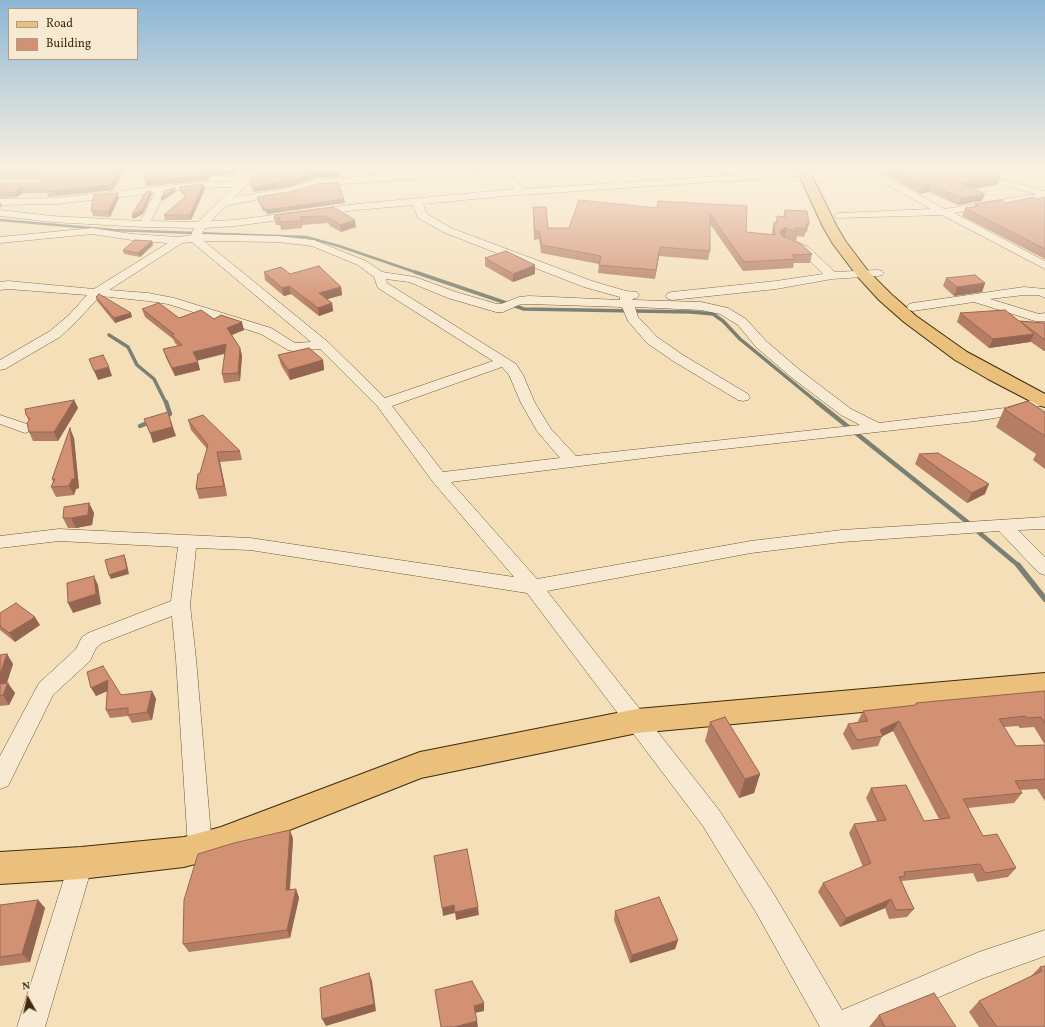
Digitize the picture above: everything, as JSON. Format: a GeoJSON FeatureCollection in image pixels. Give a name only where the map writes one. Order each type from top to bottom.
{"type":"FeatureCollection","features":[{"type":"Feature","properties":{"kind":"main road"},"geometry":{"type":"LineString","coordinates":[[826,216],[830,227],[840,244],[870,274],[953,337],[1045,398]]}},
{"type":"Feature","properties":{"kind":"main road"},"geometry":{"type":"LineString","coordinates":[[840,216],[870,274],[890,301],[934,337],[961,356],[994,375],[1045,398]]}},
{"type":"Feature","properties":{"kind":"main road"},"geometry":{"type":"LineString","coordinates":[[0,868],[81,863],[184,852],[221,842],[420,765],[637,720],[1045,684]]}},
{"type":"Feature","properties":{"kind":"street"},"geometry":{"type":"LineString","coordinates":[[25,216],[52,219],[144,224],[207,237],[278,239],[314,243],[362,263],[379,274],[410,279],[490,308],[503,308],[519,301],[628,306],[701,306],[724,311],[742,322],[761,344],[796,374],[869,428]]}},
{"type":"Feature","properties":{"kind":"street"},"geometry":{"type":"LineString","coordinates":[[144,224],[148,216]]}},
{"type":"Feature","properties":{"kind":"street"},"geometry":{"type":"LineString","coordinates":[[0,366],[55,334],[73,318],[97,292],[192,235],[212,216]]}},
{"type":"Feature","properties":{"kind":"street"},"geometry":{"type":"LineString","coordinates":[[0,240],[92,231],[132,237],[192,235],[235,223],[280,216]]}},
{"type":"Feature","properties":{"kind":"street"},"geometry":{"type":"LineString","coordinates":[[422,216],[447,230],[588,284],[628,306],[652,340],[663,349],[743,397]]}},
{"type":"Feature","properties":{"kind":"street"},"geometry":{"type":"LineString","coordinates":[[949,216],[1045,266]]}},
{"type":"Feature","properties":{"kind":"street"},"geometry":{"type":"LineString","coordinates":[[192,235],[323,345],[383,404],[440,478],[533,586],[711,818],[766,905],[836,1027],[979,966],[1045,943]]}},
{"type":"Feature","properties":{"kind":"street"},"geometry":{"type":"LineString","coordinates":[[785,241],[804,249],[832,276]]}},
{"type":"Feature","properties":{"kind":"street"},"geometry":{"type":"LineString","coordinates":[[379,274],[382,285],[511,367],[528,403],[545,431],[571,461]]}},
{"type":"Feature","properties":{"kind":"street"},"geometry":{"type":"LineString","coordinates":[[628,306],[669,297],[776,286],[832,276],[870,274]]}},
{"type":"Feature","properties":{"kind":"street"},"geometry":{"type":"LineString","coordinates":[[3,289],[97,292],[148,297],[170,301],[266,331],[293,347],[323,345]]}},
{"type":"Feature","properties":{"kind":"street"},"geometry":{"type":"LineString","coordinates":[[913,307],[1024,291],[1041,292],[1045,294]]}},
{"type":"Feature","properties":{"kind":"street"},"geometry":{"type":"LineString","coordinates":[[973,298],[1039,318],[1045,317]]}},
{"type":"Feature","properties":{"kind":"street"},"geometry":{"type":"LineString","coordinates":[[383,404],[504,362]]}},
{"type":"Feature","properties":{"kind":"street"},"geometry":{"type":"LineString","coordinates":[[440,478],[571,461],[976,417],[1007,412],[1045,398]]}},
{"type":"Feature","properties":{"kind":"street"},"geometry":{"type":"LineString","coordinates":[[0,419],[25,428]]}},
{"type":"Feature","properties":{"kind":"street"},"geometry":{"type":"LineString","coordinates":[[0,542],[59,535],[250,544],[533,586],[654,566],[751,547],[842,536],[1045,523]]}},
{"type":"Feature","properties":{"kind":"street"},"geometry":{"type":"LineString","coordinates":[[1004,526],[1045,568]]}},
{"type":"Feature","properties":{"kind":"street"},"geometry":{"type":"LineString","coordinates":[[188,541],[180,605],[186,659],[200,847]]}},
{"type":"Feature","properties":{"kind":"street"},"geometry":{"type":"LineString","coordinates":[[0,779],[46,689],[83,655],[89,643],[95,638],[180,605]]}},
{"type":"Feature","properties":{"kind":"street"},"geometry":{"type":"LineString","coordinates":[[31,1027],[81,863]]}},
{"type":"Feature","properties":{"kind":"building"},"geometry":{"type":"Polygon","coordinates":[[[275,216],[348,216],[355,220],[340,225],[327,216],[301,217],[301,221],[280,222],[280,218],[274,218],[275,216]]]}},
{"type":"Feature","properties":{"kind":"building"},"geometry":{"type":"Polygon","coordinates":[[[534,216],[547,216],[548,228],[569,228],[573,216],[710,216],[710,251],[660,247],[656,270],[599,265],[601,256],[542,245],[539,231],[535,231],[534,216]]]}},
{"type":"Feature","properties":{"kind":"building"},"geometry":{"type":"Polygon","coordinates":[[[711,216],[747,216],[746,232],[775,235],[774,222],[777,223],[777,216],[808,216],[809,224],[806,224],[806,229],[795,228],[798,232],[786,228],[782,229],[780,232],[782,236],[801,244],[812,254],[792,255],[795,259],[744,262],[711,216]]]}},
{"type":"Feature","properties":{"kind":"building"},"geometry":{"type":"Polygon","coordinates":[[[980,216],[1045,216],[1045,249],[980,216]]]}},
{"type":"Feature","properties":{"kind":"building"},"geometry":{"type":"Polygon","coordinates":[[[135,240],[152,241],[138,253],[123,250],[135,240]]]}},
{"type":"Feature","properties":{"kind":"building"},"geometry":{"type":"Polygon","coordinates":[[[506,251],[535,265],[513,274],[485,258],[506,251]]]}},
{"type":"Feature","properties":{"kind":"building"},"geometry":{"type":"Polygon","coordinates":[[[319,266],[341,287],[319,293],[332,303],[318,308],[289,286],[282,288],[264,272],[281,267],[290,274],[319,266]]]}},
{"type":"Feature","properties":{"kind":"building"},"geometry":{"type":"Polygon","coordinates":[[[975,275],[985,283],[957,287],[946,278],[975,275]]]}},
{"type":"Feature","properties":{"kind":"building"},"geometry":{"type":"Polygon","coordinates":[[[99,294],[131,313],[114,318],[96,297],[99,294]]]}},
{"type":"Feature","properties":{"kind":"building"},"geometry":{"type":"Polygon","coordinates":[[[159,303],[179,318],[201,310],[214,319],[221,315],[242,322],[227,328],[240,348],[238,373],[222,374],[226,344],[193,352],[198,362],[172,368],[163,349],[182,345],[172,335],[174,334],[142,309],[159,303]]]}},
{"type":"Feature","properties":{"kind":"building"},"geometry":{"type":"Polygon","coordinates":[[[1005,310],[1019,321],[1045,323],[1045,340],[1021,322],[1034,334],[993,339],[960,313],[1005,310]]]}},
{"type":"Feature","properties":{"kind":"building"},"geometry":{"type":"Polygon","coordinates":[[[309,348],[323,360],[288,370],[278,355],[309,348]]]}},
{"type":"Feature","properties":{"kind":"building"},"geometry":{"type":"Polygon","coordinates":[[[103,355],[109,367],[94,371],[89,359],[103,355]]]}},
{"type":"Feature","properties":{"kind":"building"},"geometry":{"type":"Polygon","coordinates":[[[74,400],[54,432],[29,432],[27,423],[30,419],[26,415],[25,409],[74,400]]]}},
{"type":"Feature","properties":{"kind":"building"},"geometry":{"type":"Polygon","coordinates":[[[1028,401],[1045,412],[1045,436],[1004,409],[1028,401]]]}},
{"type":"Feature","properties":{"kind":"building"},"geometry":{"type":"Polygon","coordinates":[[[168,412],[172,427],[150,433],[144,419],[168,412]]]}},
{"type":"Feature","properties":{"kind":"building"},"geometry":{"type":"Polygon","coordinates":[[[203,415],[240,451],[217,452],[224,486],[196,489],[198,474],[200,473],[208,445],[188,420],[203,415]]]}},
{"type":"Feature","properties":{"kind":"building"},"geometry":{"type":"Polygon","coordinates":[[[70,428],[75,479],[72,479],[69,486],[51,487],[55,479],[52,479],[70,428]]]}},
{"type":"Feature","properties":{"kind":"building"},"geometry":{"type":"Polygon","coordinates":[[[938,453],[989,484],[972,493],[919,454],[938,453]]]}},
{"type":"Feature","properties":{"kind":"building"},"geometry":{"type":"Polygon","coordinates":[[[89,503],[88,515],[63,518],[64,507],[89,503]]]}},
{"type":"Feature","properties":{"kind":"building"},"geometry":{"type":"Polygon","coordinates":[[[124,555],[127,569],[109,575],[105,560],[124,555]]]}},
{"type":"Feature","properties":{"kind":"building"},"geometry":{"type":"Polygon","coordinates":[[[94,576],[96,594],[68,603],[67,583],[94,576]]]}},
{"type":"Feature","properties":{"kind":"building"},"geometry":{"type":"Polygon","coordinates":[[[16,603],[35,617],[9,633],[0,626],[0,613],[16,603]]]}},
{"type":"Feature","properties":{"kind":"building"},"geometry":{"type":"Polygon","coordinates":[[[7,654],[0,674],[0,655],[7,654]]]}},
{"type":"Feature","properties":{"kind":"building"},"geometry":{"type":"Polygon","coordinates":[[[103,666],[121,695],[152,691],[147,712],[128,715],[128,708],[106,710],[108,680],[91,688],[87,672],[103,666]]]}},
{"type":"Feature","properties":{"kind":"building"},"geometry":{"type":"Polygon","coordinates":[[[8,683],[3,695],[0,696],[0,684],[8,683]]]}},
{"type":"Feature","properties":{"kind":"building"},"geometry":{"type":"Polygon","coordinates":[[[1045,691],[1045,723],[1041,717],[1027,718],[1025,716],[999,719],[1016,746],[1045,745],[1045,779],[1015,781],[1022,793],[963,799],[983,836],[997,834],[1016,868],[985,873],[980,864],[904,872],[905,876],[899,877],[914,909],[896,910],[891,899],[846,918],[823,883],[871,863],[854,824],[886,820],[871,788],[906,785],[924,821],[950,818],[899,721],[880,730],[883,736],[857,740],[848,724],[868,721],[863,711],[916,705],[916,703],[1045,691]]]}},
{"type":"Feature","properties":{"kind":"building"},"geometry":{"type":"Polygon","coordinates":[[[725,717],[760,774],[745,779],[710,722],[725,717]]]}},
{"type":"Feature","properties":{"kind":"building"},"geometry":{"type":"Polygon","coordinates":[[[290,830],[286,890],[296,889],[287,930],[183,944],[184,900],[198,854],[234,843],[290,830]]]}},
{"type":"Feature","properties":{"kind":"building"},"geometry":{"type":"Polygon","coordinates":[[[467,849],[478,907],[455,912],[454,905],[442,908],[434,856],[467,849]]]}},
{"type":"Feature","properties":{"kind":"building"},"geometry":{"type":"Polygon","coordinates":[[[659,897],[678,940],[632,955],[615,911],[659,897]]]}},
{"type":"Feature","properties":{"kind":"building"},"geometry":{"type":"Polygon","coordinates":[[[38,900],[22,954],[0,957],[0,905],[38,900]]]}},
{"type":"Feature","properties":{"kind":"building"},"geometry":{"type":"Polygon","coordinates":[[[1045,966],[1045,1027],[997,1027],[979,1001],[1042,971],[1040,967],[1045,966]]]}},
{"type":"Feature","properties":{"kind":"building"},"geometry":{"type":"Polygon","coordinates":[[[369,973],[374,1004],[322,1019],[320,988],[369,973]]]}},
{"type":"Feature","properties":{"kind":"building"},"geometry":{"type":"Polygon","coordinates":[[[472,981],[484,1003],[474,1006],[477,1021],[454,1027],[441,1027],[435,990],[472,981]]]}},
{"type":"Feature","properties":{"kind":"building"},"geometry":{"type":"Polygon","coordinates":[[[934,993],[956,1027],[885,1027],[879,1015],[934,993]]]}},
{"type":"Feature","properties":{"kind":"waterway"},"geometry":{"type":"LineString","coordinates":[[0,220],[113,230],[306,237],[339,246],[418,273]]}},
{"type":"Feature","properties":{"kind":"waterway"},"geometry":{"type":"LineString","coordinates":[[415,272],[524,309],[691,312],[713,314],[723,321],[740,339],[818,403]]}},
{"type":"Feature","properties":{"kind":"waterway"},"geometry":{"type":"LineString","coordinates":[[109,335],[128,347],[137,365],[154,379],[166,403]]}},
{"type":"Feature","properties":{"kind":"waterway"},"geometry":{"type":"LineString","coordinates":[[164,417],[170,414],[166,402]]}},
{"type":"Feature","properties":{"kind":"waterway"},"geometry":{"type":"LineString","coordinates":[[817,402],[971,525]]}},
{"type":"Feature","properties":{"kind":"waterway"},"geometry":{"type":"LineString","coordinates":[[140,426],[150,422]]}},
{"type":"Feature","properties":{"kind":"waterway"},"geometry":{"type":"LineString","coordinates":[[976,530],[1018,565]]}},
{"type":"Feature","properties":{"kind":"waterway"},"geometry":{"type":"LineString","coordinates":[[1018,565],[1045,599]]}}]}
